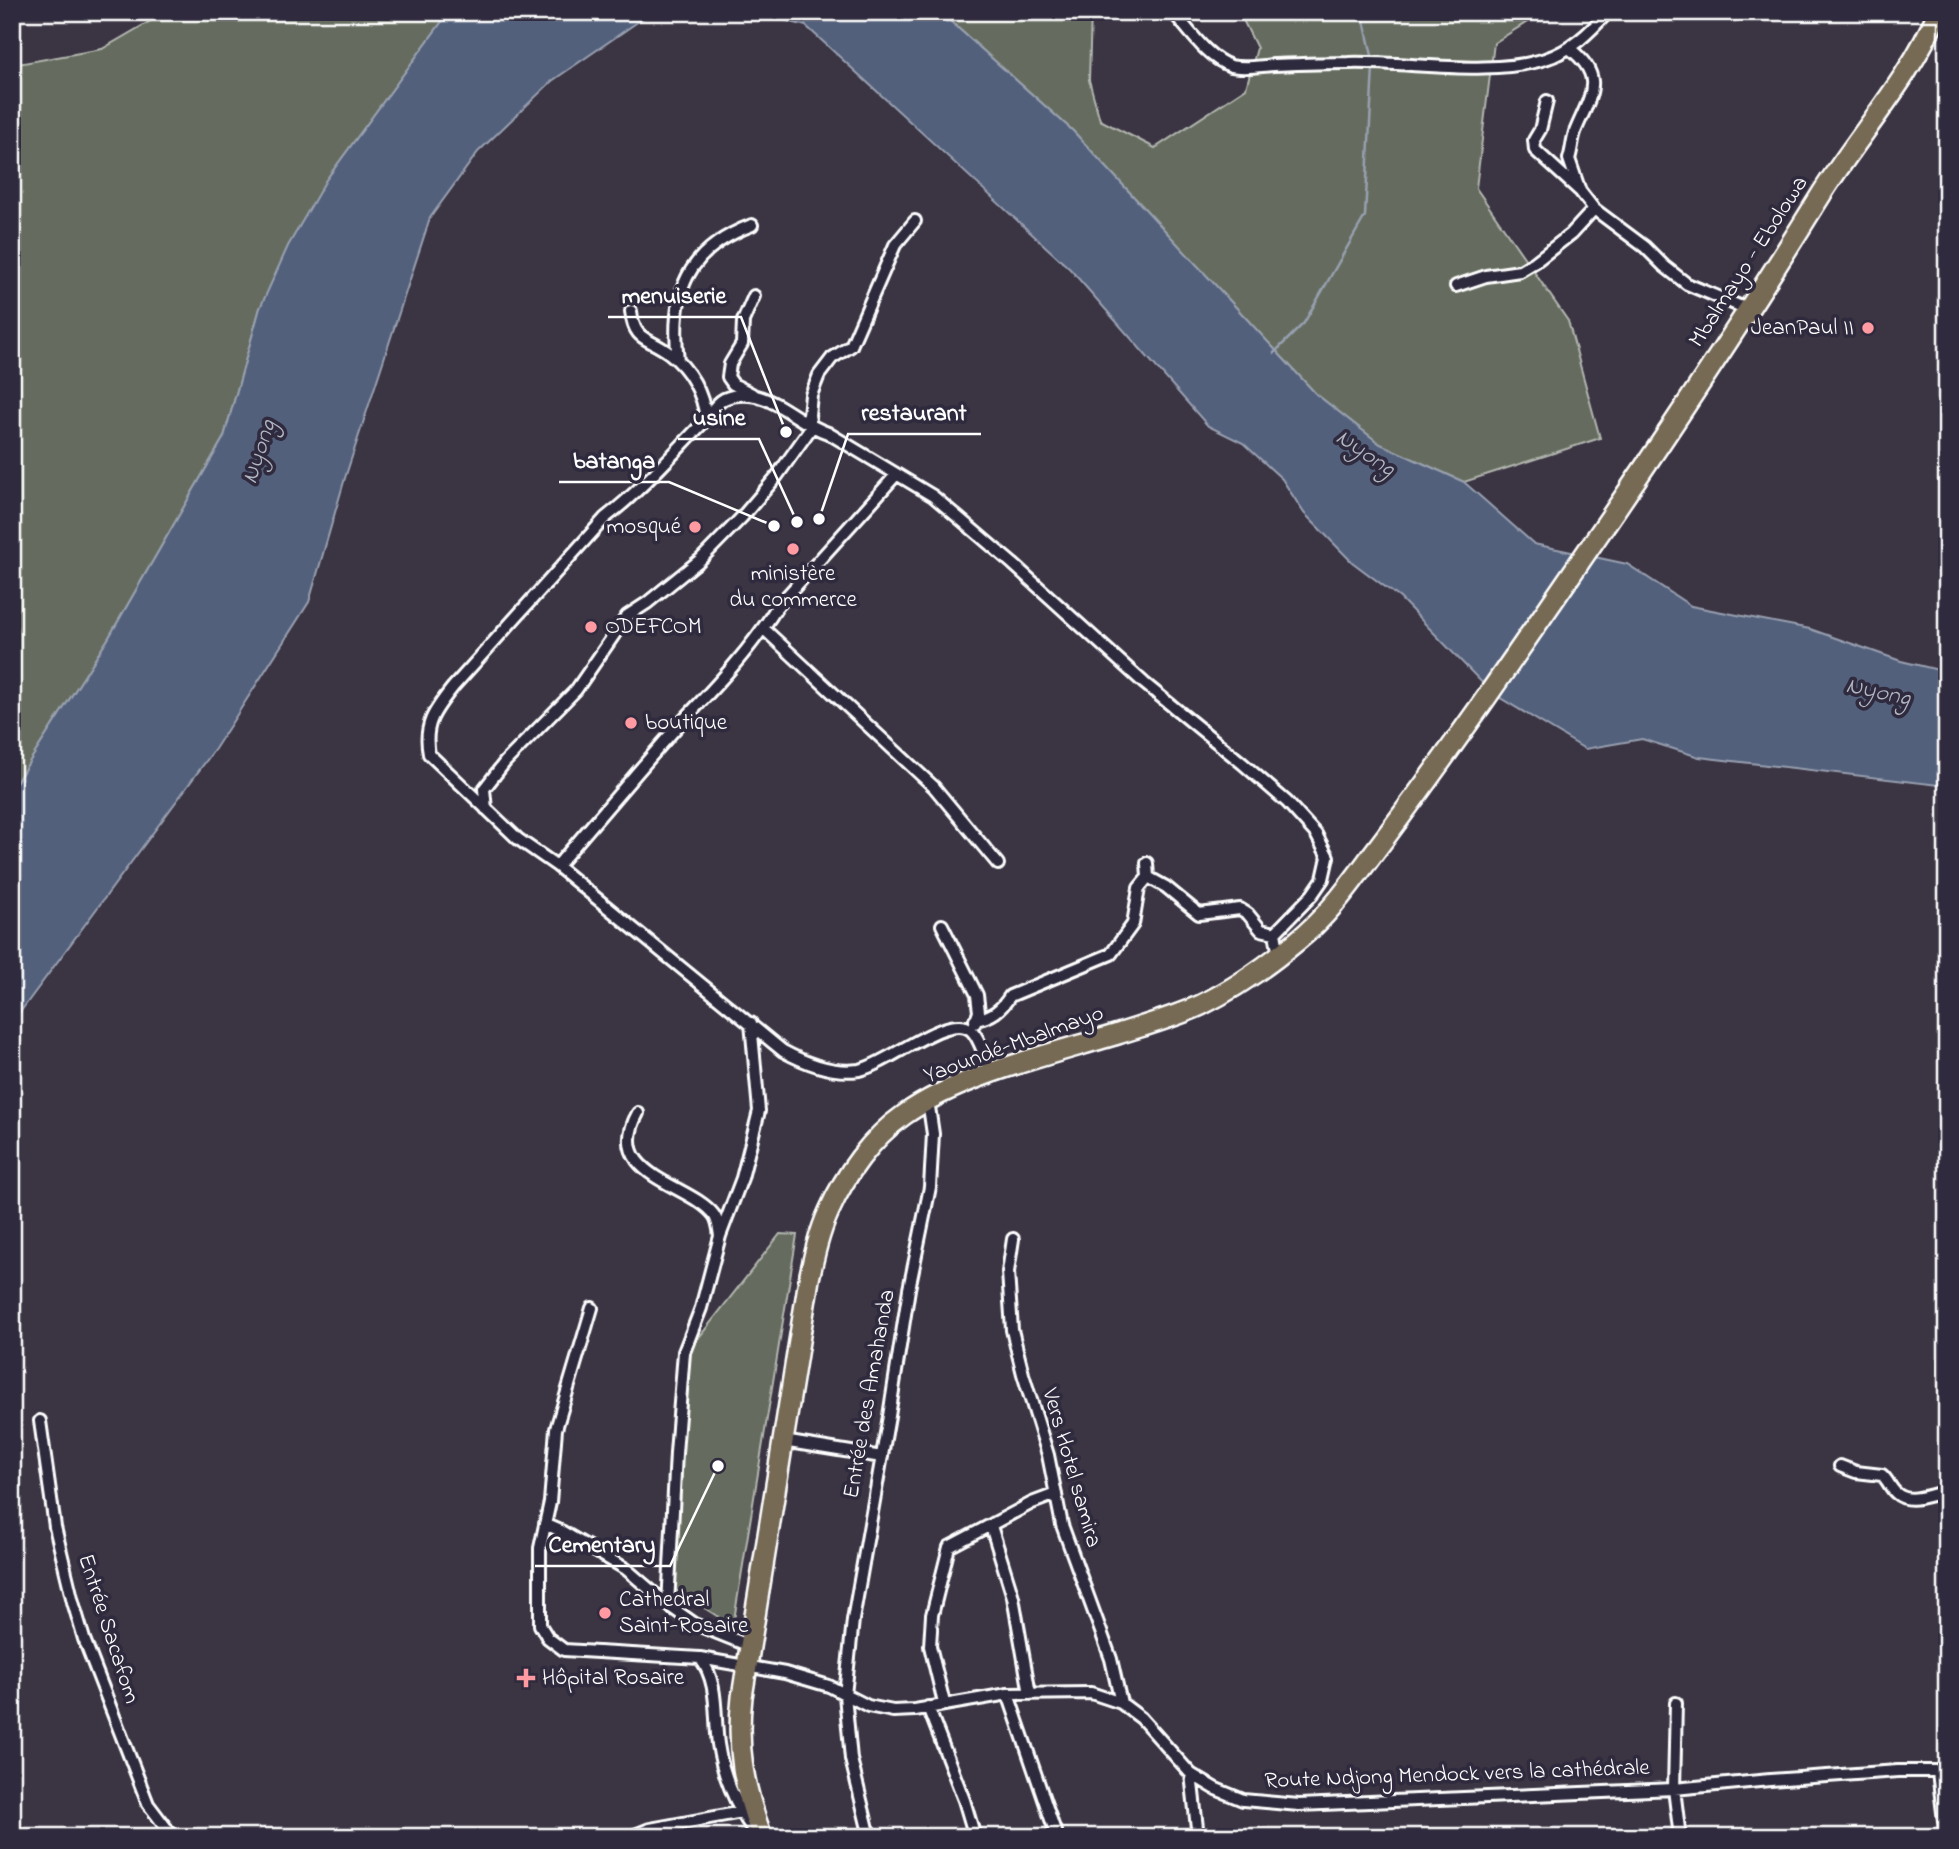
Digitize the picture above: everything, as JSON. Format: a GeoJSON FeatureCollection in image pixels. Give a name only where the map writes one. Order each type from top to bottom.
{"type":"FeatureCollection","features":[{"type":"Feature","properties":{"kind":"highway","name":"Mbalmayo - Ebolowa"},"geometry":{"type":"LineString","coordinates":[[1474,714],[1749,310],[1822,192],[1926,41],[1938,12]]}},
{"type":"Feature","properties":{"kind":"highway","name":"Yaoundé-Mbalmayo"},"geometry":{"type":"LineString","coordinates":[[760,1837],[745,1784],[739,1724],[809,1279],[827,1213],[844,1183],[863,1155],[903,1116],[928,1100],[991,1074],[1199,1006],[1241,983],[1279,956],[1329,912],[1474,714]]}},
{"type":"Feature","properties":{"kind":"street"},"geometry":{"type":"LineString","coordinates":[[1173,12],[1216,59],[1232,66],[1353,62],[1517,65],[1545,59],[1569,48],[1592,30],[1608,12]]}},
{"type":"Feature","properties":{"kind":"street"},"geometry":{"type":"LineString","coordinates":[[1569,48],[1582,58],[1593,85],[1585,115],[1574,134],[1574,146],[1569,159],[1580,191]]}},
{"type":"Feature","properties":{"kind":"street"},"geometry":{"type":"LineString","coordinates":[[1547,101],[1540,130],[1534,140],[1535,150],[1580,191],[1594,209],[1645,247],[1687,284],[1749,310]]}},
{"type":"Feature","properties":{"kind":"street"},"geometry":{"type":"LineString","coordinates":[[1457,286],[1486,276],[1520,271],[1571,234],[1594,209]]}},
{"type":"Feature","properties":{"kind":"street"},"geometry":{"type":"LineString","coordinates":[[486,808],[484,789],[513,753],[576,690],[627,616],[701,559],[760,496],[811,428],[811,395],[819,376],[832,358],[850,346],[895,245],[915,222]]}},
{"type":"Feature","properties":{"kind":"street"},"geometry":{"type":"LineString","coordinates":[[678,361],[675,340],[676,314],[680,292],[689,275],[713,244],[729,233],[752,225]]}},
{"type":"Feature","properties":{"kind":"street"},"geometry":{"type":"LineString","coordinates":[[754,296],[743,321],[742,344],[730,364],[727,377],[733,384],[798,417],[811,428],[828,433],[933,496],[1013,564],[1144,683],[1260,778],[1287,802],[1316,834],[1328,857],[1323,879],[1312,895],[1275,933]]}},
{"type":"Feature","properties":{"kind":"street"},"geometry":{"type":"LineString","coordinates":[[631,310],[634,327],[639,336],[667,351],[695,384],[704,401],[706,419]]}},
{"type":"Feature","properties":{"kind":"street"},"geometry":{"type":"LineString","coordinates":[[758,397],[746,395],[725,398],[718,403],[706,419],[628,500],[605,518],[540,588],[453,688],[433,715],[426,737],[429,754],[518,839],[557,866],[783,1051],[801,1061],[845,1071],[874,1066],[945,1027],[963,1026],[974,1033]]}},
{"type":"Feature","properties":{"kind":"street"},"geometry":{"type":"LineString","coordinates":[[557,866],[676,728],[730,671],[764,629],[777,607],[896,475]]}},
{"type":"Feature","properties":{"kind":"street"},"geometry":{"type":"LineString","coordinates":[[764,629],[934,787],[998,864]]}},
{"type":"Feature","properties":{"kind":"street"},"geometry":{"type":"LineString","coordinates":[[1147,863],[1149,877]]}},
{"type":"Feature","properties":{"kind":"street"},"geometry":{"type":"LineString","coordinates":[[1149,877],[1199,914],[1240,909],[1248,914],[1261,930],[1275,933]]}},
{"type":"Feature","properties":{"kind":"street"},"geometry":{"type":"LineString","coordinates":[[975,1020],[986,1018],[1002,1009],[1010,996],[1111,954],[1133,924],[1139,888],[1149,877]]}},
{"type":"Feature","properties":{"kind":"street"},"geometry":{"type":"LineString","coordinates":[[943,925],[977,995],[979,1012],[974,1033],[991,1074]]}},
{"type":"Feature","properties":{"kind":"street"},"geometry":{"type":"LineString","coordinates":[[1275,933],[1279,956]]}},
{"type":"Feature","properties":{"kind":"street"},"geometry":{"type":"LineString","coordinates":[[668,1605],[684,1352],[701,1308],[720,1236],[742,1178],[759,1111],[751,1023]]}},
{"type":"Feature","properties":{"kind":"street","name":"Entrée des Amahanda"},"geometry":{"type":"LineString","coordinates":[[870,1837],[851,1759],[845,1695],[853,1620],[909,1289],[930,1187],[933,1135],[928,1100]]}},
{"type":"Feature","properties":{"kind":"street"},"geometry":{"type":"LineString","coordinates":[[638,1113],[631,1126],[630,1137],[635,1159],[660,1180],[704,1206],[714,1215],[720,1236]]}},
{"type":"Feature","properties":{"kind":"street","name":"Vers Hotel samira"},"geometry":{"type":"LineString","coordinates":[[1013,1239],[1008,1272],[1012,1330],[1048,1455],[1062,1525],[1111,1659],[1121,1703]]}},
{"type":"Feature","properties":{"kind":"street","name":"Route Ndjong Mendock vers la cathédrale"},"geometry":{"type":"LineString","coordinates":[[592,1308],[580,1340],[556,1429],[550,1502],[540,1548],[540,1625],[548,1638],[564,1650],[700,1658],[805,1677],[868,1706],[893,1711],[1008,1694],[1091,1693],[1121,1703],[1159,1735],[1191,1774],[1242,1800],[1299,1805],[1675,1789],[1898,1771],[1942,1771]]}},
{"type":"Feature","properties":{"kind":"street","name":"Entrée Sacafom"},"geometry":{"type":"LineString","coordinates":[[40,1421],[55,1527],[84,1639],[148,1804],[173,1837]]}},
{"type":"Feature","properties":{"kind":"street"},"geometry":{"type":"LineString","coordinates":[[783,1441],[882,1457]]}},
{"type":"Feature","properties":{"kind":"street"},"geometry":{"type":"LineString","coordinates":[[1840,1466],[1856,1472],[1882,1475],[1896,1494],[1902,1497],[1920,1498],[1947,1492]]}},
{"type":"Feature","properties":{"kind":"street"},"geometry":{"type":"LineString","coordinates":[[944,1703],[930,1646],[932,1615],[949,1547],[1032,1503],[1056,1494]]}},
{"type":"Feature","properties":{"kind":"street"},"geometry":{"type":"LineString","coordinates":[[545,1524],[626,1569],[668,1605],[695,1623],[750,1646]]}},
{"type":"Feature","properties":{"kind":"street"},"geometry":{"type":"LineString","coordinates":[[991,1526],[1013,1597],[1030,1695]]}},
{"type":"Feature","properties":{"kind":"street"},"geometry":{"type":"LineString","coordinates":[[700,1658],[706,1666],[714,1692],[718,1746],[725,1774],[742,1812],[760,1837]]}},
{"type":"Feature","properties":{"kind":"street"},"geometry":{"type":"LineString","coordinates":[[1008,1694],[1057,1837]]}},
{"type":"Feature","properties":{"kind":"street"},"geometry":{"type":"LineString","coordinates":[[1676,1703],[1675,1789],[1680,1837]]}},
{"type":"Feature","properties":{"kind":"street"},"geometry":{"type":"LineString","coordinates":[[928,1707],[964,1800],[975,1837]]}},
{"type":"Feature","properties":{"kind":"street"},"geometry":{"type":"LineString","coordinates":[[1942,1771],[1946,1837]]}},
{"type":"Feature","properties":{"kind":"street"},"geometry":{"type":"LineString","coordinates":[[1191,1774],[1198,1837]]}},
{"type":"Feature","properties":{"kind":"street"},"geometry":{"type":"LineString","coordinates":[[630,1837],[650,1829],[742,1812]]}},
{"type":"Feature","properties":{"kind":"green space"},"geometry":{"type":"Polygon","coordinates":[[[166,12],[449,12],[326,180],[260,308],[224,437],[108,639],[12,789],[12,65],[102,49],[166,12]]]}},
{"type":"Feature","properties":{"kind":"green space"},"geometry":{"type":"Polygon","coordinates":[[[940,12],[1091,12],[1089,80],[1100,120],[1155,148],[1246,88],[1257,48],[1239,12],[1543,12],[1494,43],[1476,188],[1568,321],[1600,438],[1464,482],[1380,444],[1316,394],[1073,131],[940,12]]]}},
{"type":"Feature","properties":{"kind":"green space"},"geometry":{"type":"Polygon","coordinates":[[[780,1234],[797,1235],[733,1626],[665,1583],[690,1349],[780,1234]]]}},
{"type":"Feature","properties":{"kind":"water","name":"Nyong"},"geometry":{"type":"Polygon","coordinates":[[[449,12],[652,12],[552,81],[478,152],[430,218],[345,478],[309,602],[215,749],[12,1023],[12,789],[108,639],[224,437],[260,308],[288,246],[326,180],[449,12]]]}},
{"type":"Feature","properties":{"kind":"water","name":"Nyong"},"geometry":{"type":"Polygon","coordinates":[[[753,12],[940,12],[1073,131],[1316,394],[1380,444],[1464,482],[1534,544],[1627,564],[1691,606],[1810,629],[1901,661],[1947,672],[1947,786],[1699,757],[1642,739],[1585,749],[1492,693],[1400,598],[1352,562],[1304,513],[1282,479],[1243,443],[1208,426],[1070,269],[806,26],[753,12]]]}},
{"type":"Feature","properties":{"kind":"waterway"},"geometry":{"type":"LineString","coordinates":[[1362,12],[1373,60]]}},
{"type":"Feature","properties":{"kind":"waterway"},"geometry":{"type":"LineString","coordinates":[[1274,353],[1304,323],[1365,216],[1373,67]]}},
{"type":"Feature","properties":{"kind":"place","name":"JeanPaul II"},"geometry":{"type":"Point","coordinates":[1868,328]}},
{"type":"Feature","properties":{"kind":"place","name":"menuiserie"},"geometry":{"type":"Point","coordinates":[786,432]}},
{"type":"Feature","properties":{"kind":"place","name":"restaurant"},"geometry":{"type":"Point","coordinates":[819,519]}},
{"type":"Feature","properties":{"kind":"place","name":"usine"},"geometry":{"type":"Point","coordinates":[797,522]}},
{"type":"Feature","properties":{"kind":"place","name":"batanga"},"geometry":{"type":"Point","coordinates":[774,526]}},
{"type":"Feature","properties":{"kind":"place","name":"mosqué"},"geometry":{"type":"Point","coordinates":[695,527]}},
{"type":"Feature","properties":{"kind":"place","name":"ministère du commerce"},"geometry":{"type":"Point","coordinates":[793,549]}},
{"type":"Feature","properties":{"kind":"place","name":"ODEFCOM"},"geometry":{"type":"Point","coordinates":[591,627]}},
{"type":"Feature","properties":{"kind":"place","name":"boutique"},"geometry":{"type":"Point","coordinates":[631,723]}},
{"type":"Feature","properties":{"kind":"place","name":"Cementary"},"geometry":{"type":"Point","coordinates":[718,1466]}},
{"type":"Feature","properties":{"kind":"place","name":"Cathedral Saint-Rosaire"},"geometry":{"type":"Point","coordinates":[605,1613]}},
{"type":"Feature","properties":{"kind":"place","name":"Hôpital Rosaire"},"geometry":{"type":"Point","coordinates":[526,1678]}}]}
